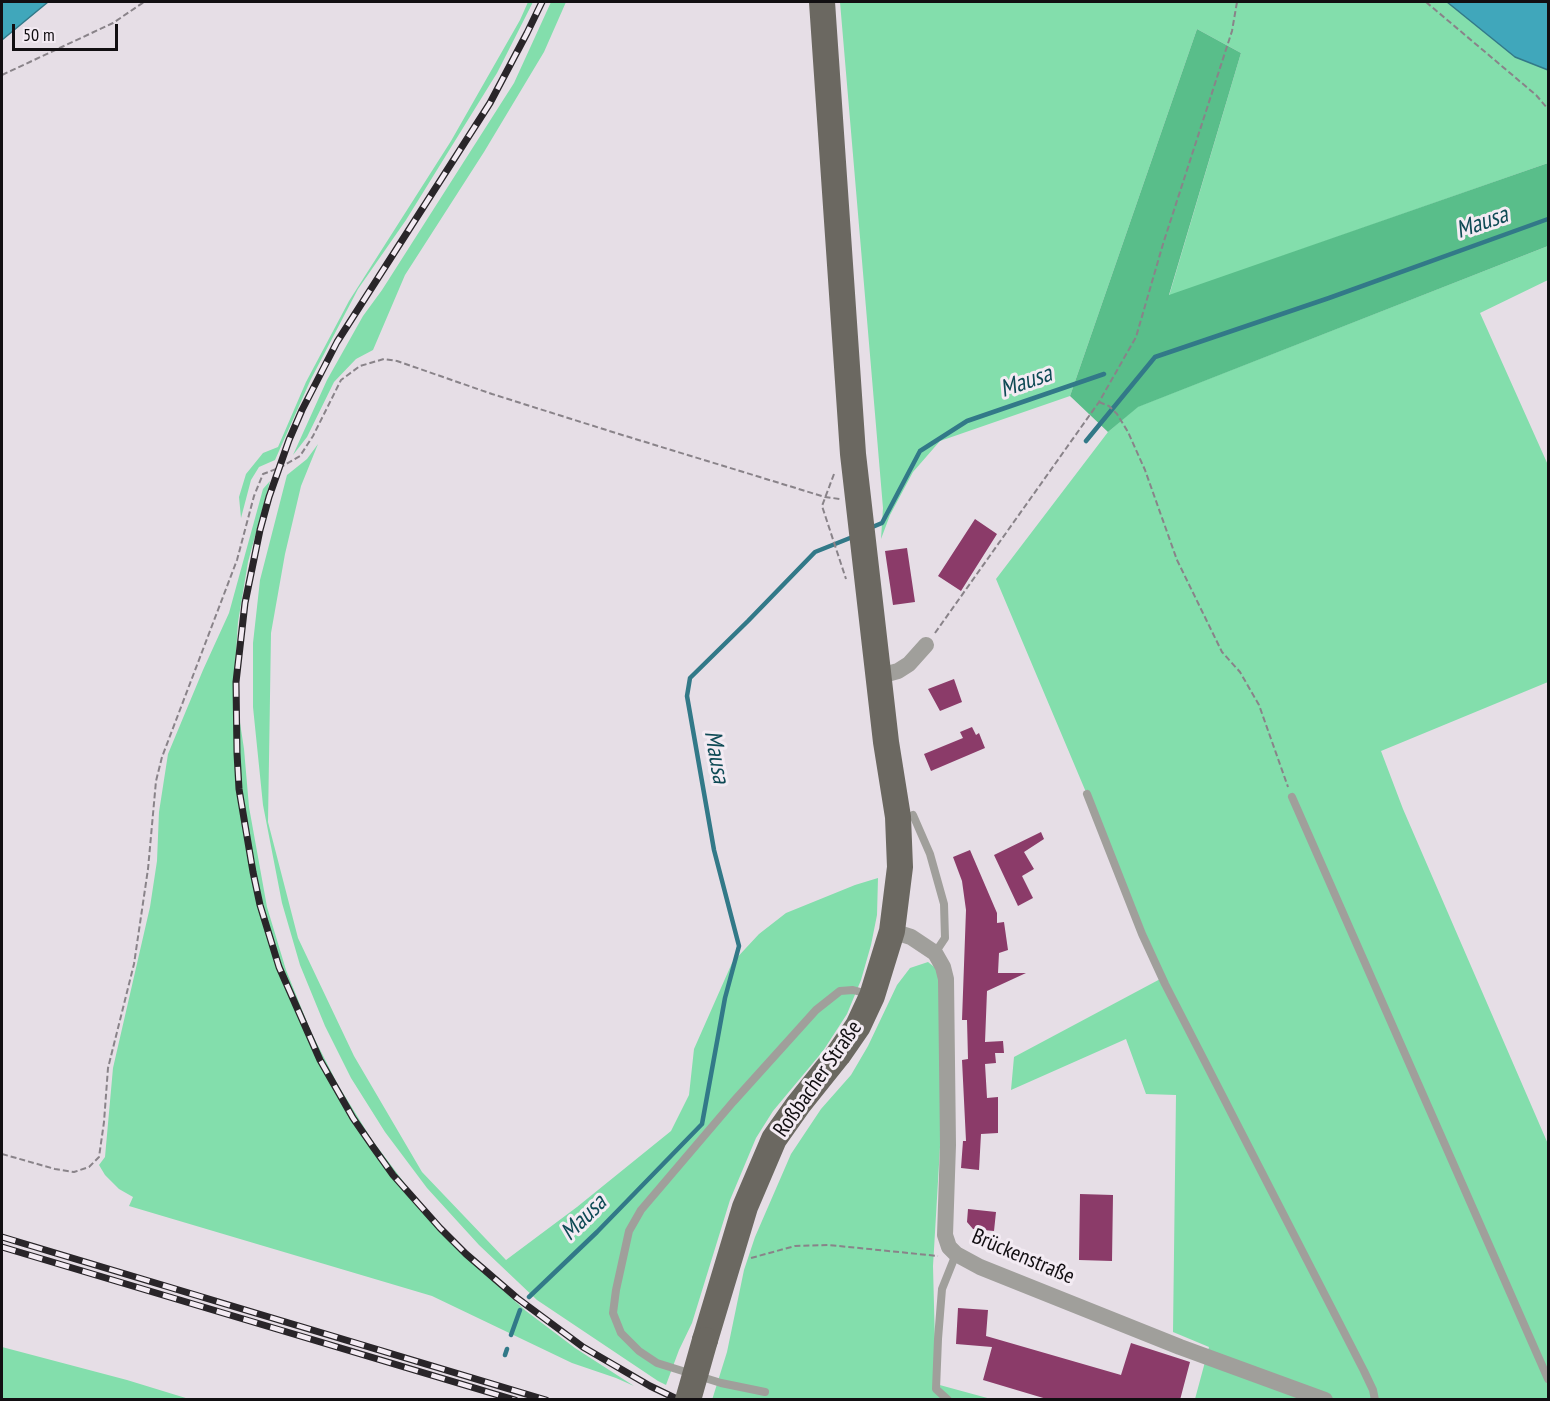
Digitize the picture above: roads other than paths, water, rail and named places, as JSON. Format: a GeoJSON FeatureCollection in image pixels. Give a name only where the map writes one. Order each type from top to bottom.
{"type":"FeatureCollection","features":[{"type":"Feature","properties":{"kind":"main road","name":"Roßbacher Straße"},"geometry":{"type":"LineString","coordinates":[[688,1400],[745,1206],[774,1138],[838,1055],[858,1026],[872,996],[892,931],[900,867],[898,817],[862,535],[849,400],[822,2]]}},
{"type":"Feature","properties":{"kind":"street"},"geometry":{"type":"LineString","coordinates":[[880,676],[898,671],[909,664],[926,645]]}},
{"type":"Feature","properties":{"kind":"street"},"geometry":{"type":"LineString","coordinates":[[892,931],[911,937],[935,953]]}},
{"type":"Feature","properties":{"kind":"street","name":"Brückenstraße"},"geometry":{"type":"LineString","coordinates":[[935,953],[943,967],[946,979],[948,1133],[945,1235],[949,1247],[956,1254],[980,1267],[1180,1347],[1325,1400]]}},
{"type":"Feature","properties":{"kind":"lane"},"geometry":{"type":"LineString","coordinates":[[1087,794],[1142,934],[1165,984],[1364,1371],[1375,1400]]}},
{"type":"Feature","properties":{"kind":"lane"},"geometry":{"type":"LineString","coordinates":[[1292,797],[1548,1379]]}},
{"type":"Feature","properties":{"kind":"lane"},"geometry":{"type":"LineString","coordinates":[[913,815],[930,854],[944,904],[945,938],[935,953]]}},
{"type":"Feature","properties":{"kind":"lane"},"geometry":{"type":"LineString","coordinates":[[765,1392],[721,1383],[657,1363],[639,1351],[621,1333],[613,1313],[629,1231],[649,1201],[733,1102],[816,1010],[840,991],[853,990],[872,996]]}},
{"type":"Feature","properties":{"kind":"lane"},"geometry":{"type":"LineString","coordinates":[[948,1400],[936,1389],[938,1339],[942,1289],[956,1254]]}},
{"type":"Feature","properties":{"kind":"water"},"geometry":{"type":"Polygon","coordinates":[[[2,2],[48,2],[2,40],[2,2]]]}},
{"type":"Feature","properties":{"kind":"water"},"geometry":{"type":"Polygon","coordinates":[[[1447,2],[1548,3],[1548,70],[1515,57],[1447,2]]]}},
{"type":"Feature","properties":{"kind":"waterway","name":"Mausa"},"geometry":{"type":"LineString","coordinates":[[1086,441],[1155,357],[1329,298],[1548,219]]}},
{"type":"Feature","properties":{"kind":"waterway","name":"Mausa"},"geometry":{"type":"LineString","coordinates":[[870,528],[882,523],[920,451],[967,421],[1104,374]]}},
{"type":"Feature","properties":{"kind":"waterway","name":"Mausa"},"geometry":{"type":"LineString","coordinates":[[529,1297],[597,1232],[702,1124],[725,998],[739,946],[714,850],[687,696],[690,678],[815,552],[855,536]]}},
{"type":"Feature","properties":{"kind":"waterway","name":"Mausa"},"geometry":{"type":"LineString","coordinates":[[511,1335],[520,1310]]}},
{"type":"Feature","properties":{"kind":"waterway","name":"Mausa"},"geometry":{"type":"LineString","coordinates":[[505,1355],[507,1349]]}},
{"type":"Feature","properties":{"kind":"railway"},"geometry":{"type":"LineString","coordinates":[[542,2],[490,103],[337,342],[289,440],[260,530],[245,603],[236,682],[239,789],[260,905],[279,967],[320,1060],[353,1118],[393,1175],[466,1254],[517,1298],[583,1347],[679,1400]]}},
{"type":"Feature","properties":{"kind":"railway"},"geometry":{"type":"LineString","coordinates":[[2,1237],[546,1400]]}},
{"type":"Feature","properties":{"kind":"railway"},"geometry":{"type":"LineString","coordinates":[[2,1247],[515,1400]]}}]}
